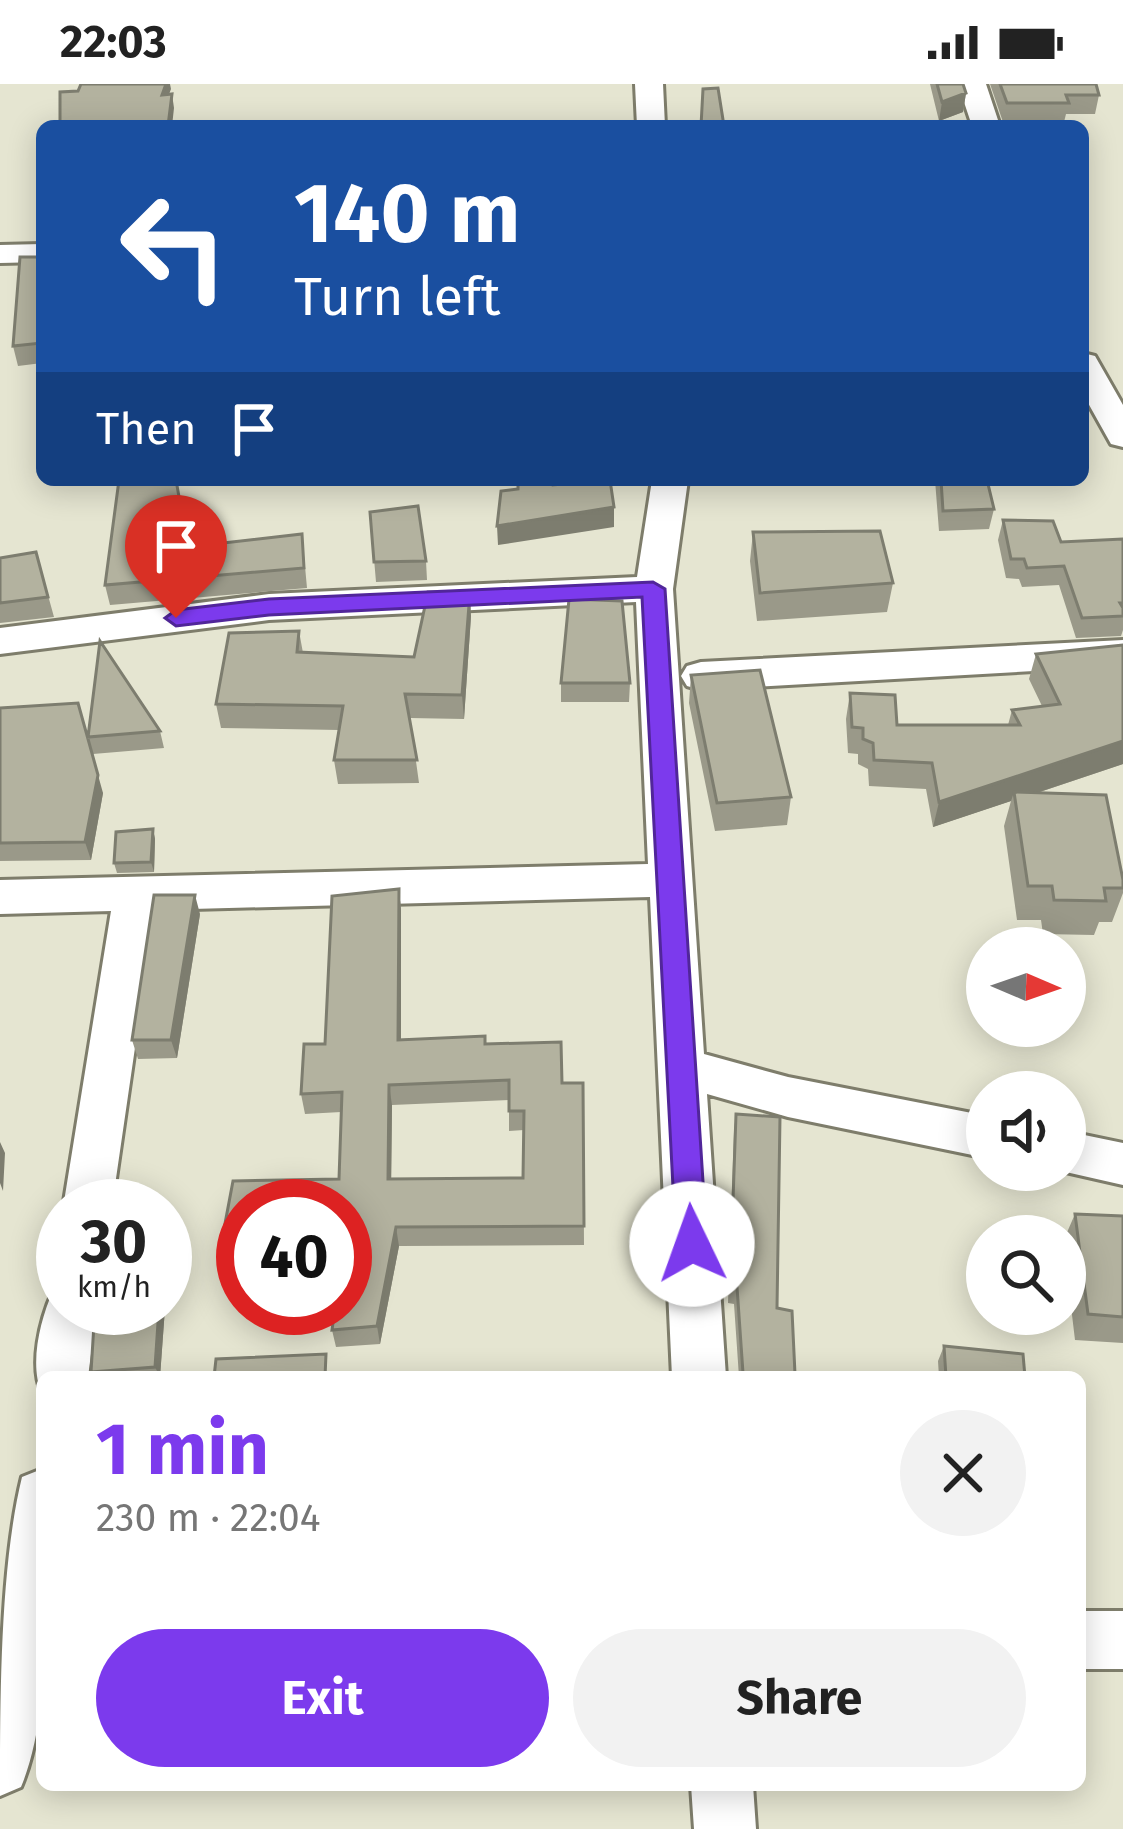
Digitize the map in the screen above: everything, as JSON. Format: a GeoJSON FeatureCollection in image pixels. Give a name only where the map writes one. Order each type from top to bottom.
{"type":"FeatureCollection","features":[{"type":"Feature","properties":{"kind":"street"},"geometry":{"type":"LineString","coordinates":[[649,84],[651,120]]}},
{"type":"Feature","properties":{"kind":"street"},"geometry":{"type":"LineString","coordinates":[[972,84],[984,120]]}},
{"type":"Feature","properties":{"kind":"street"},"geometry":{"type":"LineString","coordinates":[[0,254],[36,253]]}},
{"type":"Feature","properties":{"kind":"street"},"geometry":{"type":"LineString","coordinates":[[1089,373],[1121,433],[1089,434]]}},
{"type":"Feature","properties":{"kind":"street"},"geometry":{"type":"LineString","coordinates":[[669,486],[653,589],[699,1371]]}},
{"type":"Feature","properties":{"kind":"street"},"geometry":{"type":"LineString","coordinates":[[0,641],[269,607],[653,589]]}},
{"type":"Feature","properties":{"kind":"street"},"geometry":{"type":"LineString","coordinates":[[659,677],[1123,653]]}},
{"type":"Feature","properties":{"kind":"street"},"geometry":{"type":"LineString","coordinates":[[0,898],[671,880]]}},
{"type":"Feature","properties":{"kind":"street"},"geometry":{"type":"LineString","coordinates":[[91,1179],[136,891]]}},
{"type":"Feature","properties":{"kind":"street"},"geometry":{"type":"LineString","coordinates":[[681,1067],[788,1097],[966,1133]]}},
{"type":"Feature","properties":{"kind":"street"},"geometry":{"type":"LineString","coordinates":[[1086,1156],[1123,1164]]}},
{"type":"Feature","properties":{"kind":"street"},"geometry":{"type":"LineString","coordinates":[[62,1371],[67,1335]]}},
{"type":"Feature","properties":{"kind":"street"},"geometry":{"type":"LineString","coordinates":[[0,1766],[27,1683],[36,1571]]}},
{"type":"Feature","properties":{"kind":"street"},"geometry":{"type":"LineString","coordinates":[[1086,1640],[1123,1640]]}},
{"type":"Feature","properties":{"kind":"street"},"geometry":{"type":"LineString","coordinates":[[722,1791],[725,1829]]}},
{"type":"Feature","properties":{"kind":"building"},"geometry":{"type":"Polygon","coordinates":[[[81,84],[166,84],[162,95],[172,94],[169,120],[60,120],[60,92],[78,91],[81,84]]]}},
{"type":"Feature","properties":{"kind":"building"},"geometry":{"type":"Polygon","coordinates":[[[937,84],[963,84],[966,93],[942,102],[937,84]]]}},
{"type":"Feature","properties":{"kind":"building"},"geometry":{"type":"Polygon","coordinates":[[[1000,84],[1096,84],[1099,95],[1066,95],[1069,103],[1007,103],[1000,84]]]}},
{"type":"Feature","properties":{"kind":"building"},"geometry":{"type":"Polygon","coordinates":[[[718,88],[723,120],[701,120],[703,89],[718,88]]]}},
{"type":"Feature","properties":{"kind":"building"},"geometry":{"type":"Polygon","coordinates":[[[20,257],[36,257],[36,344],[13,346],[20,257]]]}},
{"type":"Feature","properties":{"kind":"building"},"geometry":{"type":"Polygon","coordinates":[[[118,486],[177,486],[188,547],[302,534],[304,568],[105,585],[118,486]]]}},
{"type":"Feature","properties":{"kind":"building"},"geometry":{"type":"Polygon","coordinates":[[[611,486],[614,507],[497,526],[501,491],[611,486]]]}},
{"type":"Feature","properties":{"kind":"building"},"geometry":{"type":"Polygon","coordinates":[[[941,486],[988,486],[994,509],[943,511],[941,486]]]}},
{"type":"Feature","properties":{"kind":"building"},"geometry":{"type":"Polygon","coordinates":[[[418,506],[426,561],[374,562],[370,512],[418,506]]]}},
{"type":"Feature","properties":{"kind":"building"},"geometry":{"type":"Polygon","coordinates":[[[1003,520],[1053,521],[1061,542],[1123,539],[1123,616],[1082,618],[1064,566],[1027,568],[1024,559],[1011,559],[1003,520]]]}},
{"type":"Feature","properties":{"kind":"building"},"geometry":{"type":"Polygon","coordinates":[[[880,531],[893,583],[760,593],[753,532],[880,531]]]}},
{"type":"Feature","properties":{"kind":"building"},"geometry":{"type":"Polygon","coordinates":[[[36,552],[48,597],[0,603],[0,558],[36,552]]]}},
{"type":"Feature","properties":{"kind":"building"},"geometry":{"type":"Polygon","coordinates":[[[428,592],[470,592],[462,695],[405,694],[417,760],[334,760],[343,706],[216,704],[229,633],[299,631],[297,652],[414,657],[428,592]]]}},
{"type":"Feature","properties":{"kind":"building"},"geometry":{"type":"Polygon","coordinates":[[[569,599],[622,601],[630,683],[561,683],[569,599]]]}},
{"type":"Feature","properties":{"kind":"building"},"geometry":{"type":"Polygon","coordinates":[[[100,641],[160,731],[88,737],[100,641]]]}},
{"type":"Feature","properties":{"kind":"building"},"geometry":{"type":"Polygon","coordinates":[[[1123,645],[1123,741],[939,802],[932,763],[874,760],[873,743],[863,739],[863,728],[852,727],[850,693],[895,695],[897,725],[1020,725],[1012,710],[1060,704],[1036,654],[1123,645]]]}},
{"type":"Feature","properties":{"kind":"building"},"geometry":{"type":"Polygon","coordinates":[[[760,670],[791,797],[717,803],[691,675],[760,670]]]}},
{"type":"Feature","properties":{"kind":"building"},"geometry":{"type":"Polygon","coordinates":[[[78,703],[98,775],[85,842],[0,843],[0,708],[78,703]]]}},
{"type":"Feature","properties":{"kind":"building"},"geometry":{"type":"Polygon","coordinates":[[[1014,792],[1106,795],[1123,888],[1104,888],[1106,901],[1054,900],[1052,886],[1028,886],[1014,792]]]}},
{"type":"Feature","properties":{"kind":"building"},"geometry":{"type":"Polygon","coordinates":[[[153,829],[151,862],[114,863],[116,832],[153,829]]]}},
{"type":"Feature","properties":{"kind":"building"},"geometry":{"type":"Polygon","coordinates":[[[399,889],[398,1040],[485,1036],[485,1044],[561,1042],[562,1083],[583,1083],[584,1226],[396,1227],[377,1326],[372,1326],[372,1179],[339,1179],[342,1092],[301,1094],[304,1044],[325,1044],[332,896],[399,889]],[[509,1080],[389,1085],[388,1179],[523,1178],[524,1111],[509,1111],[509,1080]]]}},
{"type":"Feature","properties":{"kind":"building"},"geometry":{"type":"Polygon","coordinates":[[[154,895],[195,895],[171,1040],[132,1040],[154,895]]]}},
{"type":"Feature","properties":{"kind":"building"},"geometry":{"type":"Polygon","coordinates":[[[736,1114],[780,1117],[777,1308],[792,1311],[795,1371],[743,1371],[737,1287],[730,1287],[736,1114]]]}},
{"type":"Feature","properties":{"kind":"building"},"geometry":{"type":"Polygon","coordinates":[[[1075,1214],[1123,1216],[1123,1317],[1088,1314],[1086,1215],[1075,1214]]]}},
{"type":"Feature","properties":{"kind":"building"},"geometry":{"type":"Polygon","coordinates":[[[93,1335],[157,1335],[155,1367],[91,1371],[93,1335]]]}},
{"type":"Feature","properties":{"kind":"building"},"geometry":{"type":"Polygon","coordinates":[[[944,1346],[1023,1354],[1024,1371],[946,1371],[944,1346]]]}},
{"type":"Feature","properties":{"kind":"building"},"geometry":{"type":"Polygon","coordinates":[[[326,1354],[325,1371],[215,1371],[216,1359],[326,1354]]]}},
{"type":"Feature","properties":{"kind":"route"},"geometry":{"type":"LineString","coordinates":[[176,618],[269,607],[653,589],[692,1244]]}}]}
